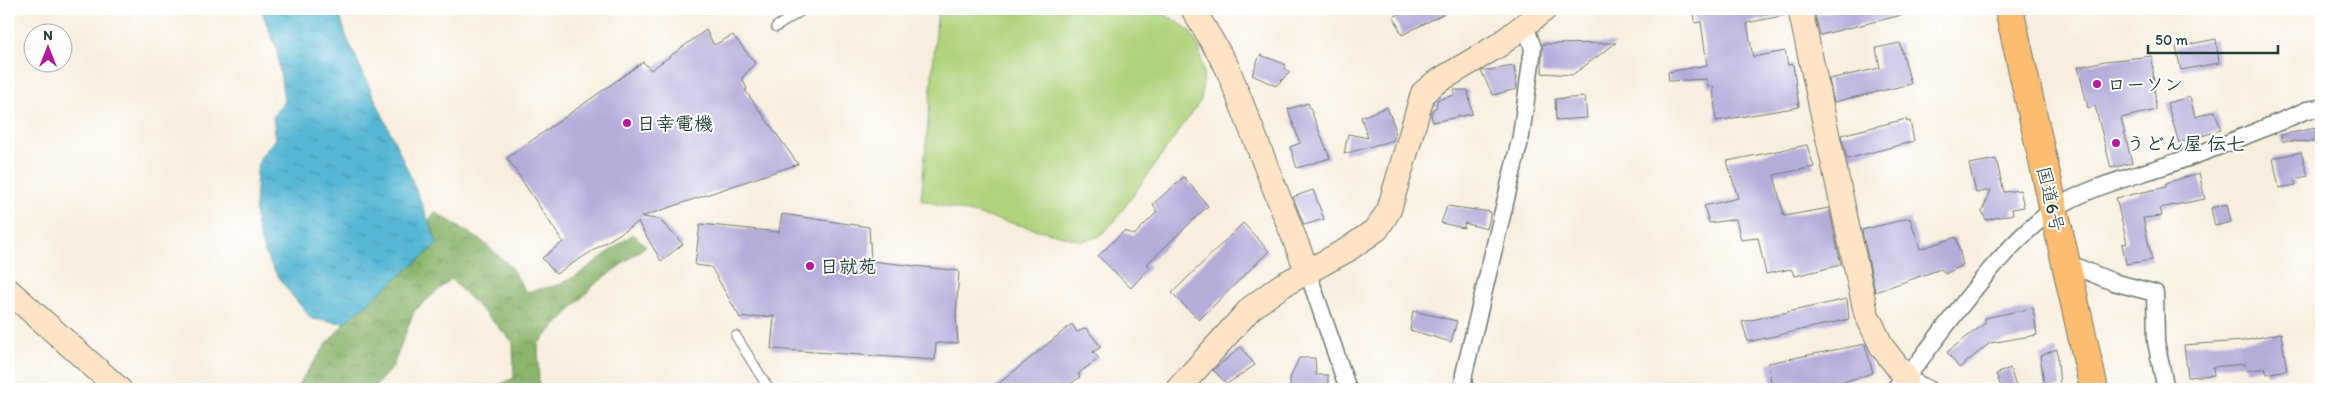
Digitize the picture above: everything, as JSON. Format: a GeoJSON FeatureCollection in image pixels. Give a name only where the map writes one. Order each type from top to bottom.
{"type":"FeatureCollection","features":[{"type":"Feature","properties":{"kind":"highway","name":"国道6号"},"geometry":{"type":"LineString","coordinates":[[2009,9],[2094,389]]}},
{"type":"Feature","properties":{"kind":"street"},"geometry":{"type":"LineString","coordinates":[[1193,9],[1228,66],[1308,273],[1348,389]]}},
{"type":"Feature","properties":{"kind":"street"},"geometry":{"type":"LineString","coordinates":[[1178,389],[1251,308],[1281,286],[1308,273],[1377,229],[1389,210],[1423,93],[1435,83],[1499,45],[1545,9]]}},
{"type":"Feature","properties":{"kind":"street"},"geometry":{"type":"LineString","coordinates":[[1800,9],[1866,313],[1900,384]]}},
{"type":"Feature","properties":{"kind":"street"},"geometry":{"type":"LineString","coordinates":[[1463,389],[1464,374],[1523,127],[1533,48],[1525,24]]}},
{"type":"Feature","properties":{"kind":"street"},"geometry":{"type":"LineString","coordinates":[[1900,384],[1989,273],[2028,232],[2053,210],[2078,197],[2176,162],[2307,110],[2321,108]]}},
{"type":"Feature","properties":{"kind":"street"},"geometry":{"type":"LineString","coordinates":[[2065,262],[2113,282],[2155,293],[2156,342],[2165,385],[2168,389]]}},
{"type":"Feature","properties":{"kind":"street"},"geometry":{"type":"LineString","coordinates":[[9,291],[119,389]]}},
{"type":"Feature","properties":{"kind":"street"},"geometry":{"type":"LineString","coordinates":[[1900,384],[1928,389]]}},
{"type":"Feature","properties":{"kind":"lane"},"geometry":{"type":"LineString","coordinates":[[776,27],[804,9]]}},
{"type":"Feature","properties":{"kind":"lane"},"geometry":{"type":"LineString","coordinates":[[736,336],[769,389]]}},
{"type":"Feature","properties":{"kind":"green space"},"geometry":{"type":"Polygon","coordinates":[[[938,9],[1157,9],[1188,29],[1199,47],[1204,73],[1201,100],[1114,222],[1100,236],[1082,241],[921,200],[938,9]]]}},
{"type":"Feature","properties":{"kind":"green space"},"geometry":{"type":"Polygon","coordinates":[[[435,212],[482,241],[510,266],[526,292],[559,285],[579,274],[633,234],[646,246],[593,286],[538,344],[539,389],[489,389],[514,378],[513,342],[451,279],[414,311],[393,366],[373,389],[295,389],[328,342],[401,259],[435,212]]]}},
{"type":"Feature","properties":{"kind":"water"},"geometry":{"type":"Polygon","coordinates":[[[261,9],[338,9],[346,36],[409,173],[438,244],[344,323],[312,319],[277,275],[262,245],[255,210],[258,167],[264,152],[276,139],[273,117],[284,101],[277,50],[261,9]]]}},
{"type":"Feature","properties":{"kind":"building"},"geometry":{"type":"Polygon","coordinates":[[[1407,9],[1453,9],[1402,35],[1394,17],[1407,9]]]}},
{"type":"Feature","properties":{"kind":"building"},"geometry":{"type":"Polygon","coordinates":[[[1694,9],[1785,9],[1786,15],[1747,23],[1753,57],[1785,51],[1788,65],[1793,64],[1799,107],[1716,121],[1713,86],[1708,87],[1706,79],[1669,81],[1668,72],[1707,65],[1701,22],[1695,23],[1694,9]]]}},
{"type":"Feature","properties":{"kind":"building"},"geometry":{"type":"Polygon","coordinates":[[[1846,9],[1905,9],[1906,14],[1820,35],[1815,15],[1846,9]]]}},
{"type":"Feature","properties":{"kind":"building"},"geometry":{"type":"Polygon","coordinates":[[[706,30],[714,45],[733,35],[755,63],[742,78],[747,89],[745,90],[798,164],[641,217],[659,219],[683,244],[661,261],[638,222],[556,274],[542,258],[563,242],[507,158],[643,62],[651,70],[706,30]]]}},
{"type":"Feature","properties":{"kind":"building"},"geometry":{"type":"Polygon","coordinates":[[[2216,39],[2219,63],[2181,70],[2176,47],[2216,39]]]}},
{"type":"Feature","properties":{"kind":"building"},"geometry":{"type":"Polygon","coordinates":[[[1616,43],[1572,75],[1542,73],[1542,44],[1616,43]]]}},
{"type":"Feature","properties":{"kind":"building"},"geometry":{"type":"Polygon","coordinates":[[[1900,43],[1911,84],[1834,102],[1829,79],[1880,68],[1876,48],[1900,43]]]}},
{"type":"Feature","properties":{"kind":"building"},"geometry":{"type":"Polygon","coordinates":[[[1260,55],[1285,64],[1285,69],[1290,72],[1276,86],[1252,75],[1260,55]]]}},
{"type":"Feature","properties":{"kind":"building"},"geometry":{"type":"Polygon","coordinates":[[[2152,56],[2156,110],[2121,118],[2132,163],[2111,168],[2095,106],[2088,108],[2078,67],[2105,61],[2152,56]]]}},
{"type":"Feature","properties":{"kind":"building"},"geometry":{"type":"Polygon","coordinates":[[[1514,66],[1517,89],[1493,95],[1481,71],[1514,66]]]}},
{"type":"Feature","properties":{"kind":"building"},"geometry":{"type":"Polygon","coordinates":[[[1454,90],[1468,90],[1472,114],[1433,122],[1431,116],[1433,109],[1436,108],[1437,100],[1454,95],[1454,90]]]}},
{"type":"Feature","properties":{"kind":"building"},"geometry":{"type":"Polygon","coordinates":[[[1585,97],[1587,118],[1556,120],[1555,99],[1585,97]]]}},
{"type":"Feature","properties":{"kind":"building"},"geometry":{"type":"Polygon","coordinates":[[[2190,97],[2195,117],[2215,111],[2221,130],[2179,143],[2167,103],[2190,97]]]}},
{"type":"Feature","properties":{"kind":"building"},"geometry":{"type":"Polygon","coordinates":[[[1308,103],[1330,158],[1297,168],[1290,147],[1300,143],[1288,109],[1308,103]]]}},
{"type":"Feature","properties":{"kind":"building"},"geometry":{"type":"Polygon","coordinates":[[[1387,107],[1395,128],[1394,140],[1344,154],[1348,134],[1368,138],[1361,117],[1387,107]]]}},
{"type":"Feature","properties":{"kind":"building"},"geometry":{"type":"Polygon","coordinates":[[[1906,119],[1907,122],[1910,121],[1914,141],[1847,159],[1841,135],[1906,119]]]}},
{"type":"Feature","properties":{"kind":"building"},"geometry":{"type":"Polygon","coordinates":[[[2321,127],[2321,142],[2282,141],[2281,135],[2321,127]]]}},
{"type":"Feature","properties":{"kind":"building"},"geometry":{"type":"Polygon","coordinates":[[[1807,145],[1814,167],[1774,175],[1784,216],[1829,208],[1841,265],[1795,276],[1791,269],[1766,274],[1758,238],[1741,240],[1736,219],[1709,223],[1704,206],[1738,198],[1727,161],[1807,145]]]}},
{"type":"Feature","properties":{"kind":"building"},"geometry":{"type":"Polygon","coordinates":[[[2301,152],[2308,176],[2294,179],[2296,185],[2279,188],[2273,158],[2301,152]]]}},
{"type":"Feature","properties":{"kind":"building"},"geometry":{"type":"Polygon","coordinates":[[[1996,159],[2004,192],[2020,190],[2024,207],[2012,209],[2013,214],[1986,220],[1982,211],[1991,190],[1976,193],[1969,164],[1996,159]]]}},
{"type":"Feature","properties":{"kind":"building"},"geometry":{"type":"Polygon","coordinates":[[[2199,173],[2205,199],[2160,208],[2162,216],[2143,218],[2152,260],[2126,264],[2122,244],[2127,243],[2116,198],[2166,187],[2166,183],[2199,173]]]}},
{"type":"Feature","properties":{"kind":"building"},"geometry":{"type":"Polygon","coordinates":[[[1184,177],[1208,206],[1147,264],[1150,267],[1131,288],[1098,256],[1124,231],[1134,235],[1157,212],[1153,204],[1184,177]]]}},
{"type":"Feature","properties":{"kind":"building"},"geometry":{"type":"Polygon","coordinates":[[[1313,190],[1324,219],[1304,225],[1293,197],[1313,190]]]}},
{"type":"Feature","properties":{"kind":"building"},"geometry":{"type":"Polygon","coordinates":[[[2227,204],[2231,222],[2215,226],[2211,208],[2227,204]]]}},
{"type":"Feature","properties":{"kind":"building"},"geometry":{"type":"Polygon","coordinates":[[[1447,206],[1491,212],[1487,229],[1464,223],[1464,228],[1441,223],[1447,206]]]}},
{"type":"Feature","properties":{"kind":"building","name":"日就苑"},"geometry":{"type":"Polygon","coordinates":[[[782,214],[869,227],[871,261],[959,271],[956,316],[958,343],[936,343],[935,360],[771,349],[774,316],[740,318],[711,267],[695,265],[700,224],[779,232],[782,214]]]}},
{"type":"Feature","properties":{"kind":"building"},"geometry":{"type":"Polygon","coordinates":[[[1910,218],[1920,249],[1956,237],[1963,265],[1945,274],[1941,269],[1875,292],[1862,230],[1910,218]]]}},
{"type":"Feature","properties":{"kind":"building"},"geometry":{"type":"Polygon","coordinates":[[[1243,223],[1269,251],[1199,320],[1172,293],[1243,223]]]}},
{"type":"Feature","properties":{"kind":"building"},"geometry":{"type":"Polygon","coordinates":[[[1847,299],[1849,319],[1748,342],[1742,322],[1847,299]]]}},
{"type":"Feature","properties":{"kind":"building"},"geometry":{"type":"Polygon","coordinates":[[[2033,308],[2037,335],[1990,343],[1959,368],[1947,352],[1985,323],[1985,318],[2033,308]]]}},
{"type":"Feature","properties":{"kind":"building"},"geometry":{"type":"Polygon","coordinates":[[[1413,311],[1457,321],[1451,342],[1410,330],[1413,311]]]}},
{"type":"Feature","properties":{"kind":"building"},"geometry":{"type":"Polygon","coordinates":[[[1072,324],[1077,332],[1086,328],[1101,347],[1093,352],[1099,358],[1078,374],[1080,377],[1064,389],[992,389],[1072,324]]]}},
{"type":"Feature","properties":{"kind":"building"},"geometry":{"type":"Polygon","coordinates":[[[2281,333],[2287,370],[2267,374],[2265,368],[2246,371],[2245,364],[2213,367],[2214,375],[2188,377],[2184,345],[2243,341],[2281,333]]]}},
{"type":"Feature","properties":{"kind":"building"},"geometry":{"type":"Polygon","coordinates":[[[1865,344],[1873,373],[1836,384],[1838,389],[1772,389],[1768,363],[1865,344]]]}},
{"type":"Feature","properties":{"kind":"building"},"geometry":{"type":"Polygon","coordinates":[[[1241,347],[1255,365],[1227,384],[1213,370],[1241,347]]]}},
{"type":"Feature","properties":{"kind":"building"},"geometry":{"type":"Polygon","coordinates":[[[2057,349],[2060,387],[2045,389],[2040,356],[2057,349]]]}},
{"type":"Feature","properties":{"kind":"building"},"geometry":{"type":"Polygon","coordinates":[[[1299,358],[1315,358],[1316,375],[1328,375],[1328,389],[1290,389],[1290,378],[1299,358]]]}},
{"type":"Feature","properties":{"kind":"building"},"geometry":{"type":"Polygon","coordinates":[[[2010,368],[2016,387],[2002,389],[1996,374],[2010,368]]]}},
{"type":"Feature","properties":{"kind":"place","name":"ローソン"},"geometry":{"type":"Point","coordinates":[2097,84]}},
{"type":"Feature","properties":{"kind":"place","name":"日幸電機"},"geometry":{"type":"Point","coordinates":[627,123]}},
{"type":"Feature","properties":{"kind":"place","name":"うどん屋 伝七"},"geometry":{"type":"Point","coordinates":[2116,143]}},
{"type":"Feature","properties":{"kind":"place","name":"日就苑"},"geometry":{"type":"Point","coordinates":[810,266]}}]}
